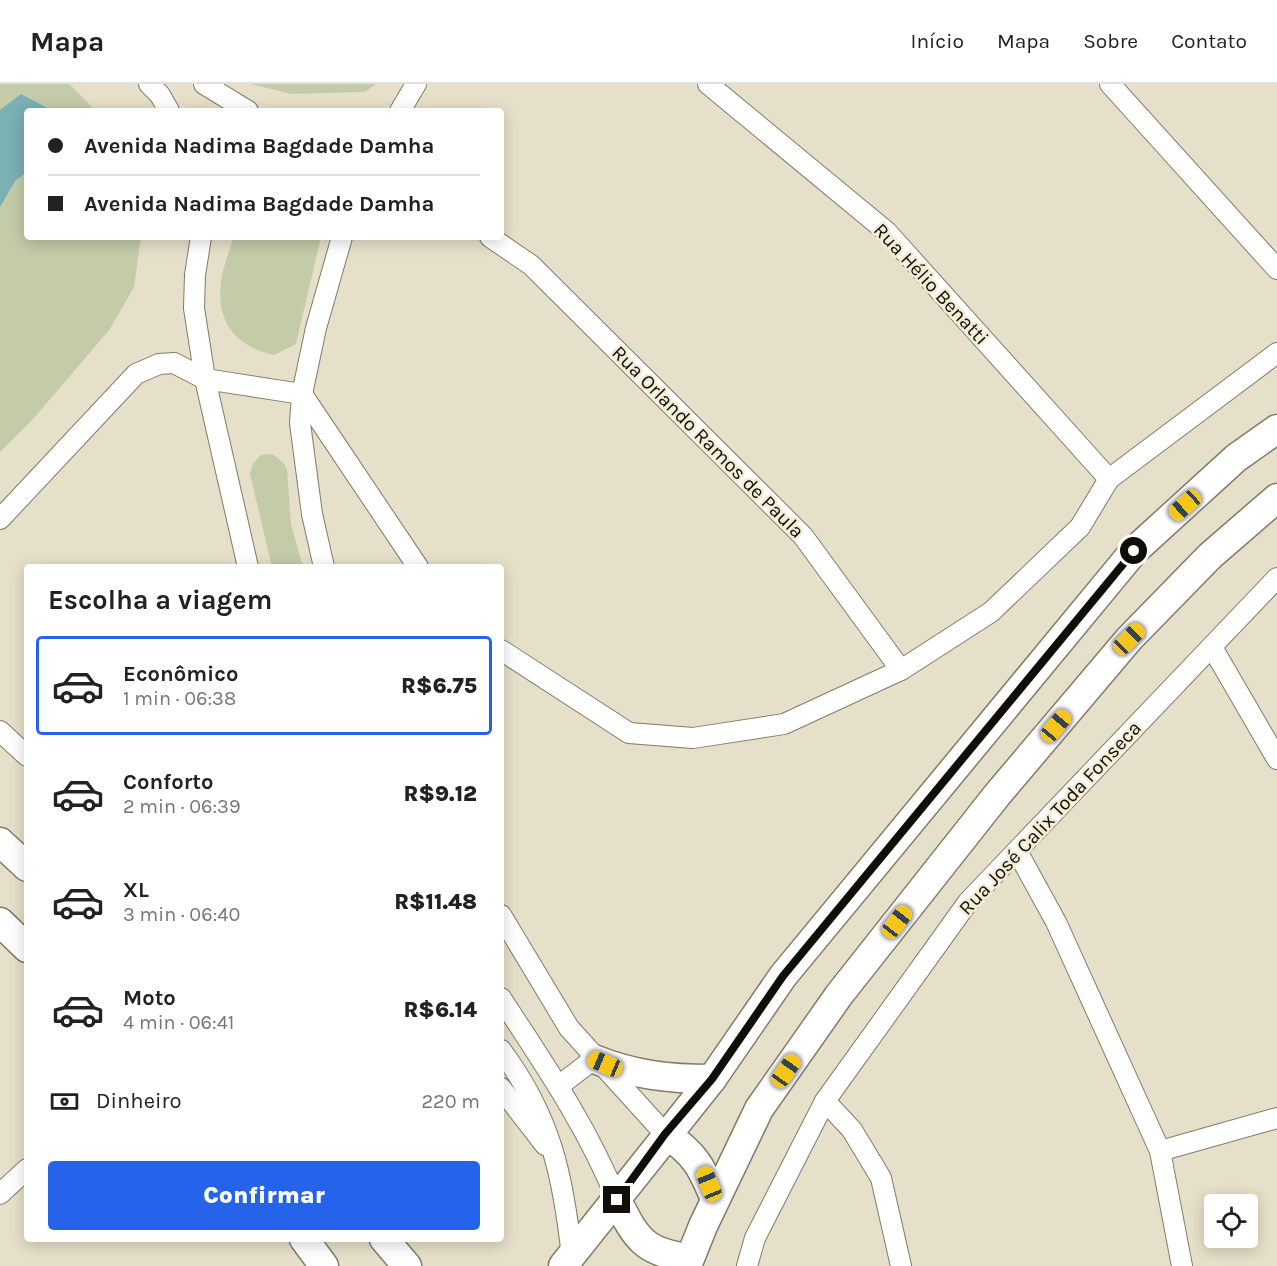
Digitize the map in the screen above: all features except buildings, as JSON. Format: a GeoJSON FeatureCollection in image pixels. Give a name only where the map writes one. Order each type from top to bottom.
{"type":"FeatureCollection","features":[{"type":"Feature","properties":{"kind":"street"},"geometry":{"type":"LineString","coordinates":[[149,84],[160,95],[167,108]]}},
{"type":"Feature","properties":{"kind":"street"},"geometry":{"type":"LineString","coordinates":[[204,84],[243,108]]}},
{"type":"Feature","properties":{"kind":"street"},"geometry":{"type":"LineString","coordinates":[[402,108],[416,84]]}},
{"type":"Feature","properties":{"kind":"street","name":"Rua Hélio Benatti"},"geometry":{"type":"LineString","coordinates":[[708,84],[887,232],[1109,479]]}},
{"type":"Feature","properties":{"kind":"street"},"geometry":{"type":"LineString","coordinates":[[1110,84],[1277,270]]}},
{"type":"Feature","properties":{"kind":"street"},"geometry":{"type":"LineString","coordinates":[[201,240],[195,274],[194,308],[205,379],[247,564]]}},
{"type":"Feature","properties":{"kind":"street"},"geometry":{"type":"LineString","coordinates":[[323,564],[312,514],[300,423],[302,394],[316,328],[341,240]]}},
{"type":"Feature","properties":{"kind":"street","name":"Rua Orlando Ramos de Paula"},"geometry":{"type":"LineString","coordinates":[[494,240],[531,265],[803,536],[901,670]]}},
{"type":"Feature","properties":{"kind":"street"},"geometry":{"type":"LineString","coordinates":[[504,652],[629,733],[693,738],[784,724],[901,670],[991,612],[1080,526],[1109,479],[1277,353]]}},
{"type":"Feature","properties":{"kind":"street"},"geometry":{"type":"LineString","coordinates":[[0,519],[136,374],[159,364],[174,363],[205,379],[302,394],[413,564]]}},
{"type":"Feature","properties":{"kind":"street"},"geometry":{"type":"LineString","coordinates":[[569,1263],[665,1134],[712,1079],[783,976],[1134,551],[1236,459],[1277,429]]}},
{"type":"Feature","properties":{"kind":"street"},"geometry":{"type":"LineString","coordinates":[[504,1002],[560,1085],[584,1128],[631,1228],[643,1242],[663,1255],[688,1262],[715,1199],[766,1099],[839,995],[998,795],[1129,639],[1210,556],[1277,498]]}},
{"type":"Feature","properties":{"kind":"street","name":"Rua José Calix Toda Fonseca"},"geometry":{"type":"LineString","coordinates":[[747,1266],[755,1238],[825,1101],[968,902],[1277,578]]}},
{"type":"Feature","properties":{"kind":"street"},"geometry":{"type":"LineString","coordinates":[[1212,647],[1277,759]]}},
{"type":"Feature","properties":{"kind":"street"},"geometry":{"type":"LineString","coordinates":[[0,731],[24,753]]}},
{"type":"Feature","properties":{"kind":"street"},"geometry":{"type":"LineString","coordinates":[[0,842],[24,864]]}},
{"type":"Feature","properties":{"kind":"street"},"geometry":{"type":"LineString","coordinates":[[1017,850],[1056,922],[1160,1151],[1182,1266]]}},
{"type":"Feature","properties":{"kind":"street"},"geometry":{"type":"LineString","coordinates":[[504,920],[569,1029],[665,1134],[686,1148],[703,1168],[715,1199]]}},
{"type":"Feature","properties":{"kind":"street"},"geometry":{"type":"LineString","coordinates":[[0,922],[24,945]]}},
{"type":"Feature","properties":{"kind":"street"},"geometry":{"type":"LineString","coordinates":[[504,1055],[531,1097],[555,1153],[561,1177],[569,1263]]}},
{"type":"Feature","properties":{"kind":"street"},"geometry":{"type":"LineString","coordinates":[[594,1059],[616,1068],[671,1079],[712,1079]]}},
{"type":"Feature","properties":{"kind":"street"},"geometry":{"type":"LineString","coordinates":[[560,1085],[594,1059]]}},
{"type":"Feature","properties":{"kind":"street"},"geometry":{"type":"LineString","coordinates":[[504,1092],[543,1143],[555,1153]]}},
{"type":"Feature","properties":{"kind":"street"},"geometry":{"type":"LineString","coordinates":[[825,1101],[852,1130],[880,1178],[901,1266]]}},
{"type":"Feature","properties":{"kind":"street"},"geometry":{"type":"LineString","coordinates":[[1160,1151],[1277,1118]]}},
{"type":"Feature","properties":{"kind":"street"},"geometry":{"type":"LineString","coordinates":[[0,1194],[24,1172]]}},
{"type":"Feature","properties":{"kind":"street"},"geometry":{"type":"LineString","coordinates":[[306,1242],[324,1266]]}},
{"type":"Feature","properties":{"kind":"street"},"geometry":{"type":"LineString","coordinates":[[387,1242],[407,1266]]}},
{"type":"Feature","properties":{"kind":"green space"},"geometry":{"type":"Polygon","coordinates":[[[0,84],[69,84],[93,108],[24,108],[24,240],[141,240],[134,287],[110,329],[34,418],[0,452],[0,84]]]}},
{"type":"Feature","properties":{"kind":"green space"},"geometry":{"type":"Polygon","coordinates":[[[251,84],[376,84],[365,92],[291,94],[251,84]]]}},
{"type":"Feature","properties":{"kind":"green space"},"geometry":{"type":"Polygon","coordinates":[[[232,240],[320,240],[296,344],[274,355],[249,346],[240,339],[232,331],[222,310],[220,297],[223,272],[232,240]]]}},
{"type":"Feature","properties":{"kind":"green space"},"geometry":{"type":"Polygon","coordinates":[[[272,454],[283,462],[287,469],[291,525],[302,564],[271,564],[250,474],[253,464],[261,455],[272,454]]]}},
{"type":"Feature","properties":{"kind":"water"},"geometry":{"type":"Polygon","coordinates":[[[21,94],[47,108],[24,108],[24,174],[15,181],[0,207],[0,110],[21,94]]]}},
{"type":"Feature","properties":{"kind":"route"},"geometry":{"type":"LineString","coordinates":[[617,1200],[665,1134],[712,1079],[783,976],[1134,551]]}}]}
